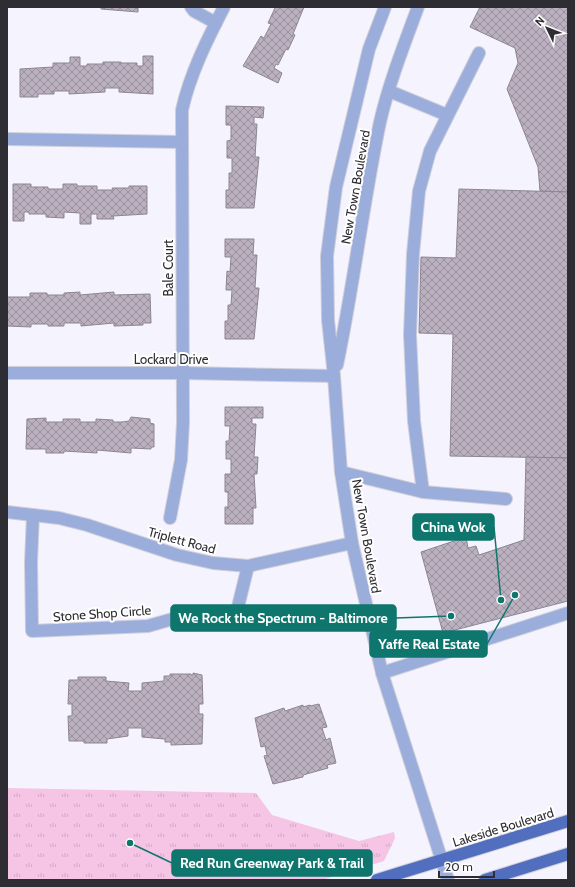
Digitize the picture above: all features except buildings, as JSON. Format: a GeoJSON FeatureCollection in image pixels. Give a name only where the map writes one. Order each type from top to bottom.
{"type":"FeatureCollection","features":[{"type":"Feature","properties":{"kind":"main road","name":"Lakeside Boulevard"},"geometry":{"type":"LineString","coordinates":[[377,880],[568,821]]}},
{"type":"Feature","properties":{"kind":"main road"},"geometry":{"type":"LineString","coordinates":[[485,880],[568,854]]}},
{"type":"Feature","properties":{"kind":"street"},"geometry":{"type":"LineString","coordinates":[[191,7],[194,11],[216,23]]}},
{"type":"Feature","properties":{"kind":"street","name":"Bale Court"},"geometry":{"type":"LineString","coordinates":[[170,518],[181,460],[183,373],[182,110],[186,92],[224,7]]}},
{"type":"Feature","properties":{"kind":"street","name":"New Town Boulevard"},"geometry":{"type":"LineString","coordinates":[[385,7],[370,49],[336,187],[328,256],[328,320],[334,376],[341,472],[352,544],[382,673],[448,880]]}},
{"type":"Feature","properties":{"kind":"street","name":"New Town Boulevard"},"geometry":{"type":"LineString","coordinates":[[334,376],[346,324],[365,198],[380,121],[418,7]]}},
{"type":"Feature","properties":{"kind":"street"},"geometry":{"type":"LineString","coordinates":[[423,492],[414,421],[410,335],[413,254],[419,191],[430,151],[479,53]]}},
{"type":"Feature","properties":{"kind":"street"},"geometry":{"type":"LineString","coordinates":[[389,91],[447,115]]}},
{"type":"Feature","properties":{"kind":"street"},"geometry":{"type":"LineString","coordinates":[[7,139],[181,142]]}},
{"type":"Feature","properties":{"kind":"street","name":"Lockard Drive"},"geometry":{"type":"LineString","coordinates":[[7,373],[183,373],[334,376]]}},
{"type":"Feature","properties":{"kind":"street"},"geometry":{"type":"LineString","coordinates":[[341,472],[423,492],[506,499]]}},
{"type":"Feature","properties":{"kind":"street","name":"Triplett Road"},"geometry":{"type":"LineString","coordinates":[[7,512],[59,518],[86,525],[177,555],[213,563],[248,566],[352,544]]}},
{"type":"Feature","properties":{"kind":"street","name":"Stone Shop Circle"},"geometry":{"type":"LineString","coordinates":[[33,515],[31,562],[32,631],[148,626],[176,618],[197,616],[235,619],[248,566]]}},
{"type":"Feature","properties":{"kind":"street"},"geometry":{"type":"LineString","coordinates":[[382,673],[568,613]]}},
{"type":"Feature","properties":{"kind":"green space"},"geometry":{"type":"Polygon","coordinates":[[[7,788],[256,793],[272,815],[359,841],[394,832],[395,838],[384,861],[322,880],[7,880],[7,788]]]}},
{"type":"Feature","properties":{"kind":"place","name":"Yaffe Real Estate"},"geometry":{"type":"Point","coordinates":[515,595]}},
{"type":"Feature","properties":{"kind":"place","name":"China Wok"},"geometry":{"type":"Point","coordinates":[501,600]}},
{"type":"Feature","properties":{"kind":"place","name":"We Rock the Spectrum - Baltimore"},"geometry":{"type":"Point","coordinates":[451,616]}},
{"type":"Feature","properties":{"kind":"place","name":"Red Run Greenway Park & Trail"},"geometry":{"type":"Point","coordinates":[130,843]}}]}
